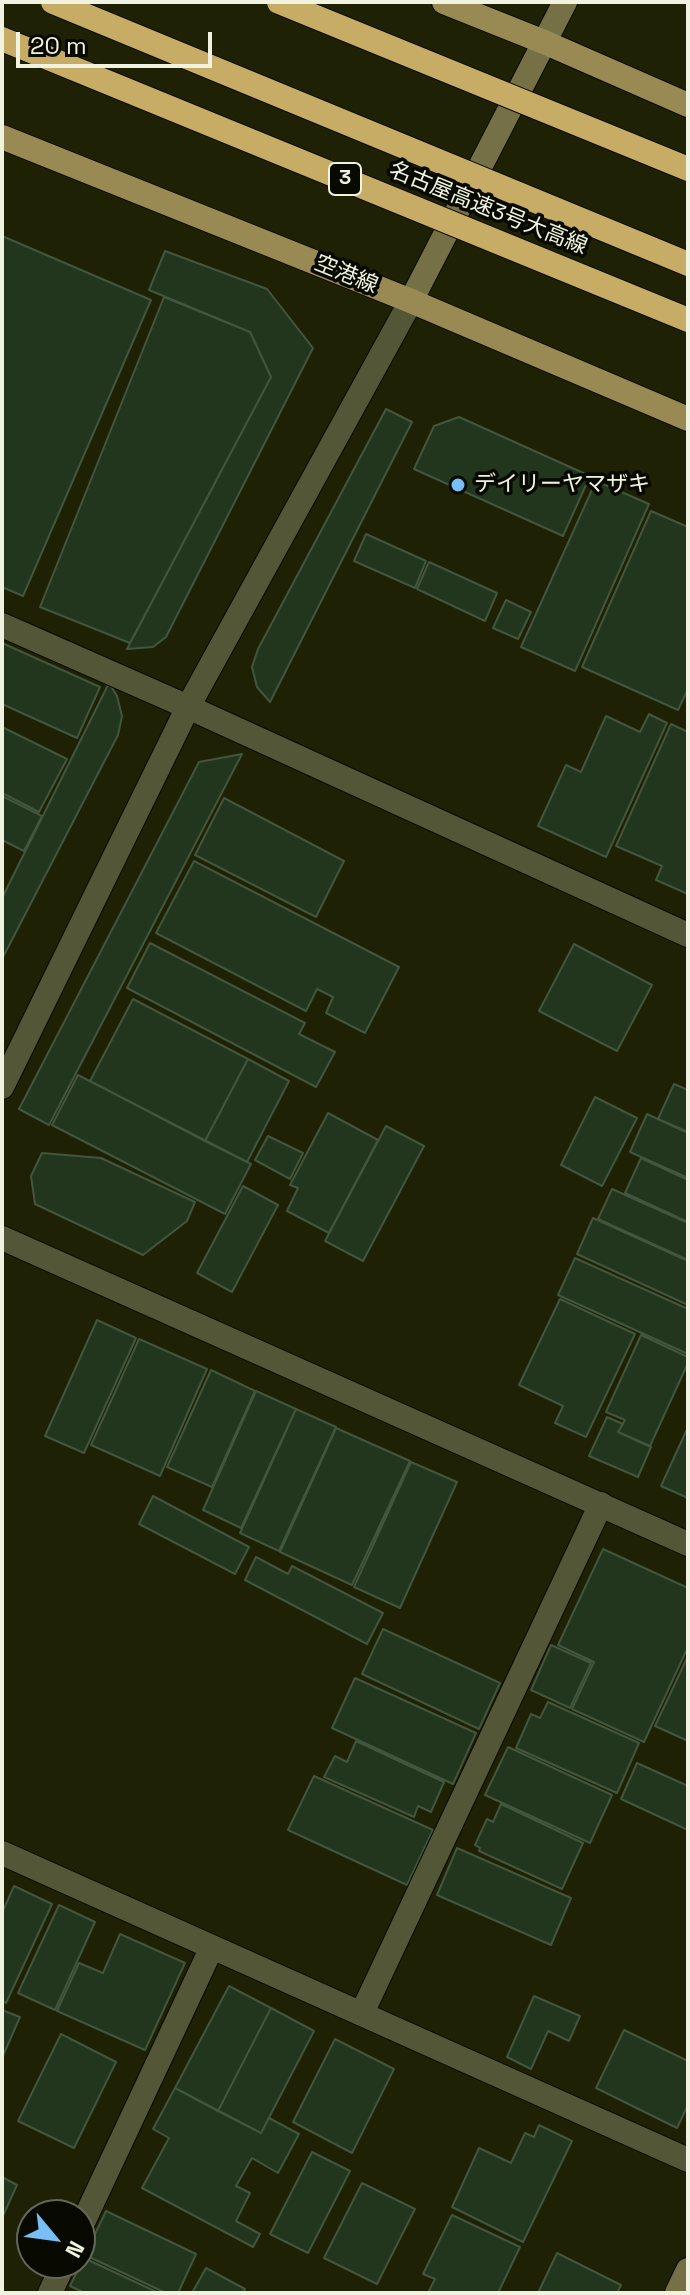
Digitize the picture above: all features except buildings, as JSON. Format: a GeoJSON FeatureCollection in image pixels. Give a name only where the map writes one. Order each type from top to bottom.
{"type":"FeatureCollection","features":[{"type":"Feature","properties":{"kind":"highway"},"geometry":{"type":"LineString","coordinates":[[53,2],[688,264]]}},
{"type":"Feature","properties":{"kind":"highway"},"geometry":{"type":"LineString","coordinates":[[279,2],[688,169]]}},
{"type":"Feature","properties":{"kind":"highway","name":"名古屋高速3号大高線"},"geometry":{"type":"LineString","coordinates":[[2,39],[688,320]]}},
{"type":"Feature","properties":{"kind":"main road"},"geometry":{"type":"LineString","coordinates":[[444,2],[688,105]]}},
{"type":"Feature","properties":{"kind":"main road","name":"空港線"},"geometry":{"type":"LineString","coordinates":[[2,137],[411,301],[688,419]]}},
{"type":"Feature","properties":{"kind":"street"},"geometry":{"type":"LineString","coordinates":[[2,1087],[188,707],[411,301],[565,2]]}},
{"type":"Feature","properties":{"kind":"street"},"geometry":{"type":"LineString","coordinates":[[2,625],[688,935]]}},
{"type":"Feature","properties":{"kind":"street"},"geometry":{"type":"LineString","coordinates":[[2,1238],[688,1544]]}},
{"type":"Feature","properties":{"kind":"street"},"geometry":{"type":"LineString","coordinates":[[362,2013],[601,1504]]}},
{"type":"Feature","properties":{"kind":"street"},"geometry":{"type":"LineString","coordinates":[[2,1853],[688,2160]]}},
{"type":"Feature","properties":{"kind":"street"},"geometry":{"type":"LineString","coordinates":[[94,2199],[212,1947]]}},
{"type":"Feature","properties":{"kind":"street"},"geometry":{"type":"LineString","coordinates":[[677,2293],[688,2270]]}},
{"type":"Feature","properties":{"kind":"place","name":"デイリーヤマザキ"},"geometry":{"type":"Point","coordinates":[458,485]}}]}
